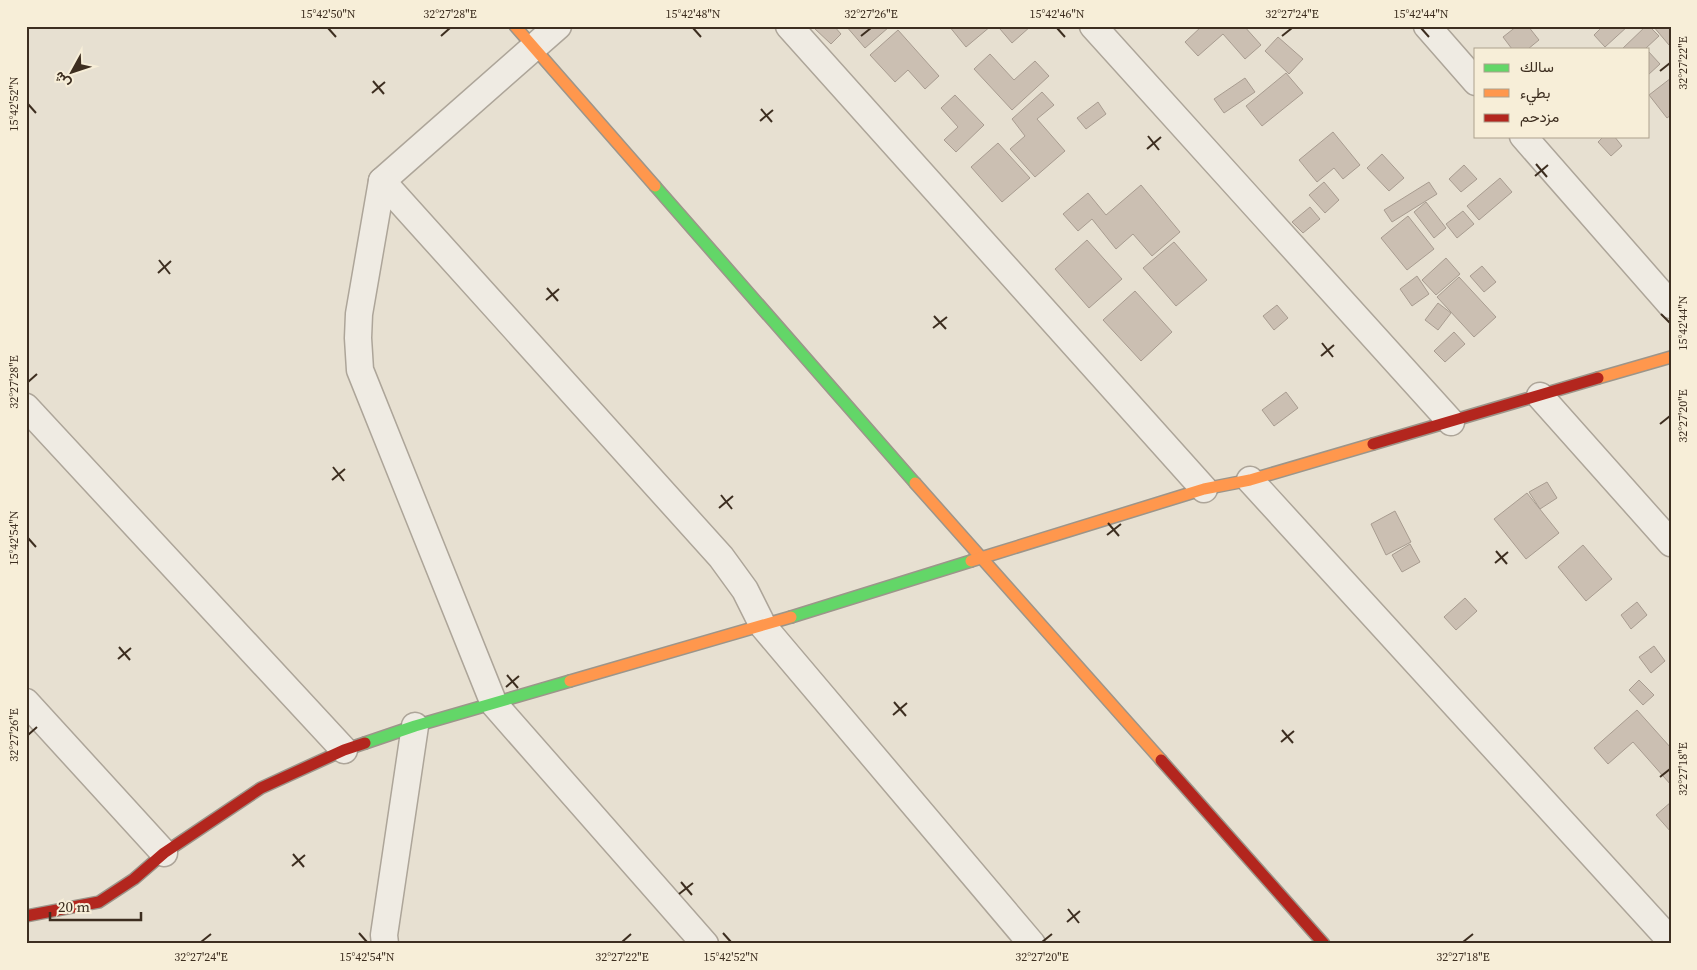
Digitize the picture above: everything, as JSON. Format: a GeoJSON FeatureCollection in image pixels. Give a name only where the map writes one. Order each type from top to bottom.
{"type":"FeatureCollection","features":[{"type":"Feature","properties":{"kind":"street"},"geometry":{"type":"LineString","coordinates":[[515,26],[981,558],[1324,944]]}},
{"type":"Feature","properties":{"kind":"street"},"geometry":{"type":"LineString","coordinates":[[558,26],[382,181],[359,314],[360,370],[494,704],[705,944]]}},
{"type":"Feature","properties":{"kind":"street"},"geometry":{"type":"LineString","coordinates":[[790,26],[1204,489]]}},
{"type":"Feature","properties":{"kind":"street"},"geometry":{"type":"LineString","coordinates":[[1093,26],[1451,422]]}},
{"type":"Feature","properties":{"kind":"street"},"geometry":{"type":"LineString","coordinates":[[1427,26],[1474,80]]}},
{"type":"Feature","properties":{"kind":"street"},"geometry":{"type":"LineString","coordinates":[[1525,138],[1671,304]]}},
{"type":"Feature","properties":{"kind":"street"},"geometry":{"type":"LineString","coordinates":[[382,181],[721,557],[745,590],[763,626],[1032,944]]}},
{"type":"Feature","properties":{"kind":"street"},"geometry":{"type":"LineString","coordinates":[[26,916],[99,902],[134,880],[164,853],[260,788],[344,750],[414,726],[763,626],[1204,489],[1250,480],[1671,357]]}},
{"type":"Feature","properties":{"kind":"street"},"geometry":{"type":"LineString","coordinates":[[1540,396],[1671,543]]}},
{"type":"Feature","properties":{"kind":"street"},"geometry":{"type":"LineString","coordinates":[[26,407],[344,750]]}},
{"type":"Feature","properties":{"kind":"street"},"geometry":{"type":"LineString","coordinates":[[1250,480],[1671,941]]}},
{"type":"Feature","properties":{"kind":"street"},"geometry":{"type":"LineString","coordinates":[[26,702],[164,853]]}},
{"type":"Feature","properties":{"kind":"street"},"geometry":{"type":"LineString","coordinates":[[387,941],[414,726]]}},
{"type":"Feature","properties":{"kind":"building"},"geometry":{"type":"Polygon","coordinates":[[[816,26],[834,26],[841,34],[831,44],[814,28],[816,26]]]}},
{"type":"Feature","properties":{"kind":"building"},"geometry":{"type":"Polygon","coordinates":[[[846,26],[889,26],[889,27],[865,48],[846,26]]]}},
{"type":"Feature","properties":{"kind":"building"},"geometry":{"type":"Polygon","coordinates":[[[949,26],[991,26],[966,47],[949,26]]]}},
{"type":"Feature","properties":{"kind":"building"},"geometry":{"type":"Polygon","coordinates":[[[1003,26],[1031,26],[1012,43],[1000,29],[1003,26]]]}},
{"type":"Feature","properties":{"kind":"building"},"geometry":{"type":"Polygon","coordinates":[[[1202,26],[1244,26],[1261,45],[1245,59],[1223,34],[1198,56],[1185,42],[1202,26]]]}},
{"type":"Feature","properties":{"kind":"building"},"geometry":{"type":"Polygon","coordinates":[[[1517,26],[1528,26],[1539,40],[1529,48],[1511,48],[1503,37],[1517,26]]]}},
{"type":"Feature","properties":{"kind":"building"},"geometry":{"type":"Polygon","coordinates":[[[1603,26],[1628,26],[1605,47],[1594,35],[1603,26]]]}},
{"type":"Feature","properties":{"kind":"building"},"geometry":{"type":"Polygon","coordinates":[[[1646,26],[1649,26],[1659,36],[1646,48],[1623,48],[1646,26]]]}},
{"type":"Feature","properties":{"kind":"building"},"geometry":{"type":"Polygon","coordinates":[[[1653,26],[1671,26],[1671,44],[1669,45],[1653,26]]]}},
{"type":"Feature","properties":{"kind":"building"},"geometry":{"type":"Polygon","coordinates":[[[898,30],[939,76],[925,89],[908,70],[895,82],[870,55],[898,30]]]}},
{"type":"Feature","properties":{"kind":"building"},"geometry":{"type":"Polygon","coordinates":[[[1278,37],[1303,59],[1289,74],[1265,51],[1278,37]]]}},
{"type":"Feature","properties":{"kind":"building"},"geometry":{"type":"Polygon","coordinates":[[[1650,53],[1660,64],[1650,73],[1650,53]]]}},
{"type":"Feature","properties":{"kind":"building"},"geometry":{"type":"Polygon","coordinates":[[[990,54],[1014,80],[1035,61],[1049,76],[1012,110],[974,69],[990,54]]]}},
{"type":"Feature","properties":{"kind":"building"},"geometry":{"type":"Polygon","coordinates":[[[1286,73],[1303,93],[1262,126],[1246,106],[1286,73]]]}},
{"type":"Feature","properties":{"kind":"building"},"geometry":{"type":"Polygon","coordinates":[[[1245,78],[1255,92],[1224,113],[1214,99],[1245,78]]]}},
{"type":"Feature","properties":{"kind":"building"},"geometry":{"type":"Polygon","coordinates":[[[1671,78],[1671,115],[1667,118],[1650,94],[1671,78]]]}},
{"type":"Feature","properties":{"kind":"building"},"geometry":{"type":"Polygon","coordinates":[[[1042,92],[1054,105],[1037,119],[1065,151],[1035,177],[1010,149],[1025,136],[1012,119],[1042,92]]]}},
{"type":"Feature","properties":{"kind":"building"},"geometry":{"type":"Polygon","coordinates":[[[955,95],[984,125],[956,152],[944,140],[958,127],[941,108],[955,95]]]}},
{"type":"Feature","properties":{"kind":"building"},"geometry":{"type":"Polygon","coordinates":[[[1098,102],[1106,114],[1086,129],[1077,118],[1098,102]]]}},
{"type":"Feature","properties":{"kind":"building"},"geometry":{"type":"Polygon","coordinates":[[[1333,132],[1360,165],[1343,179],[1334,168],[1317,182],[1299,160],[1333,132]]]}},
{"type":"Feature","properties":{"kind":"building"},"geometry":{"type":"Polygon","coordinates":[[[1602,138],[1616,138],[1622,146],[1611,156],[1598,142],[1602,138]]]}},
{"type":"Feature","properties":{"kind":"building"},"geometry":{"type":"Polygon","coordinates":[[[998,143],[1030,178],[1002,202],[971,167],[998,143]]]}},
{"type":"Feature","properties":{"kind":"building"},"geometry":{"type":"Polygon","coordinates":[[[1382,154],[1404,178],[1389,191],[1367,168],[1382,154]]]}},
{"type":"Feature","properties":{"kind":"building"},"geometry":{"type":"Polygon","coordinates":[[[1464,165],[1477,179],[1461,192],[1449,179],[1464,165]]]}},
{"type":"Feature","properties":{"kind":"building"},"geometry":{"type":"Polygon","coordinates":[[[1500,178],[1512,192],[1479,220],[1467,206],[1500,178]]]}},
{"type":"Feature","properties":{"kind":"building"},"geometry":{"type":"Polygon","coordinates":[[[1324,182],[1339,200],[1325,213],[1309,195],[1324,182]]]}},
{"type":"Feature","properties":{"kind":"building"},"geometry":{"type":"Polygon","coordinates":[[[1429,182],[1437,194],[1392,222],[1384,210],[1429,182]]]}},
{"type":"Feature","properties":{"kind":"building"},"geometry":{"type":"Polygon","coordinates":[[[1141,185],[1180,232],[1152,256],[1133,234],[1116,249],[1092,219],[1078,231],[1063,214],[1088,193],[1106,215],[1141,185]]]}},
{"type":"Feature","properties":{"kind":"building"},"geometry":{"type":"Polygon","coordinates":[[[1426,202],[1446,228],[1434,238],[1414,212],[1426,202]]]}},
{"type":"Feature","properties":{"kind":"building"},"geometry":{"type":"Polygon","coordinates":[[[1310,207],[1320,219],[1303,233],[1292,222],[1310,207]]]}},
{"type":"Feature","properties":{"kind":"building"},"geometry":{"type":"Polygon","coordinates":[[[1463,211],[1474,224],[1457,238],[1446,224],[1463,211]]]}},
{"type":"Feature","properties":{"kind":"building"},"geometry":{"type":"Polygon","coordinates":[[[1408,216],[1434,249],[1407,270],[1381,238],[1408,216]]]}},
{"type":"Feature","properties":{"kind":"building"},"geometry":{"type":"Polygon","coordinates":[[[1087,240],[1122,279],[1089,308],[1055,269],[1087,240]]]}},
{"type":"Feature","properties":{"kind":"building"},"geometry":{"type":"Polygon","coordinates":[[[1174,242],[1207,280],[1176,306],[1143,268],[1174,242]]]}},
{"type":"Feature","properties":{"kind":"building"},"geometry":{"type":"Polygon","coordinates":[[[1446,258],[1460,274],[1436,295],[1422,280],[1446,258]]]}},
{"type":"Feature","properties":{"kind":"building"},"geometry":{"type":"Polygon","coordinates":[[[1482,266],[1496,282],[1484,292],[1470,276],[1482,266]]]}},
{"type":"Feature","properties":{"kind":"building"},"geometry":{"type":"Polygon","coordinates":[[[1417,276],[1429,294],[1412,306],[1400,289],[1417,276]]]}},
{"type":"Feature","properties":{"kind":"building"},"geometry":{"type":"Polygon","coordinates":[[[1459,277],[1496,317],[1474,337],[1437,297],[1459,277]]]}},
{"type":"Feature","properties":{"kind":"building"},"geometry":{"type":"Polygon","coordinates":[[[1135,291],[1172,332],[1141,361],[1103,320],[1135,291]]]}},
{"type":"Feature","properties":{"kind":"building"},"geometry":{"type":"Polygon","coordinates":[[[1438,303],[1451,313],[1438,330],[1425,320],[1438,303]]]}},
{"type":"Feature","properties":{"kind":"building"},"geometry":{"type":"Polygon","coordinates":[[[1277,305],[1288,318],[1274,330],[1263,316],[1277,305]]]}},
{"type":"Feature","properties":{"kind":"building"},"geometry":{"type":"Polygon","coordinates":[[[1454,332],[1465,344],[1445,362],[1434,351],[1454,332]]]}},
{"type":"Feature","properties":{"kind":"building"},"geometry":{"type":"Polygon","coordinates":[[[1286,392],[1298,408],[1274,426],[1262,410],[1286,392]]]}},
{"type":"Feature","properties":{"kind":"building"},"geometry":{"type":"Polygon","coordinates":[[[1547,482],[1557,498],[1540,509],[1529,492],[1547,482]]]}},
{"type":"Feature","properties":{"kind":"building"},"geometry":{"type":"Polygon","coordinates":[[[1527,493],[1559,533],[1526,559],[1494,519],[1527,493]]]}},
{"type":"Feature","properties":{"kind":"building"},"geometry":{"type":"Polygon","coordinates":[[[1395,511],[1411,542],[1386,555],[1371,524],[1395,511]]]}},
{"type":"Feature","properties":{"kind":"building"},"geometry":{"type":"Polygon","coordinates":[[[1410,544],[1420,562],[1402,572],[1392,555],[1410,544]]]}},
{"type":"Feature","properties":{"kind":"building"},"geometry":{"type":"Polygon","coordinates":[[[1583,545],[1612,579],[1586,601],[1558,567],[1583,545]]]}},
{"type":"Feature","properties":{"kind":"building"},"geometry":{"type":"Polygon","coordinates":[[[1465,598],[1477,611],[1456,630],[1444,617],[1465,598]]]}},
{"type":"Feature","properties":{"kind":"building"},"geometry":{"type":"Polygon","coordinates":[[[1637,602],[1647,615],[1631,629],[1621,615],[1637,602]]]}},
{"type":"Feature","properties":{"kind":"building"},"geometry":{"type":"Polygon","coordinates":[[[1654,646],[1665,661],[1651,673],[1639,657],[1654,646]]]}},
{"type":"Feature","properties":{"kind":"building"},"geometry":{"type":"Polygon","coordinates":[[[1639,680],[1654,695],[1643,705],[1629,690],[1639,680]]]}},
{"type":"Feature","properties":{"kind":"building"},"geometry":{"type":"Polygon","coordinates":[[[1637,710],[1671,748],[1671,785],[1633,742],[1608,764],[1594,748],[1637,710]]]}},
{"type":"Feature","properties":{"kind":"building"},"geometry":{"type":"Polygon","coordinates":[[[1671,802],[1671,832],[1656,815],[1671,802]]]}},
{"type":"Feature","properties":{"kind":"traffic: fast"},"geometry":{"type":"LineString","coordinates":[[655,186],[915,483]]}},
{"type":"Feature","properties":{"kind":"traffic: fast"},"geometry":{"type":"LineString","coordinates":[[791,617],[971,561]]}},
{"type":"Feature","properties":{"kind":"traffic: fast"},"geometry":{"type":"LineString","coordinates":[[365,743],[415,726],[570,681]]}},
{"type":"Feature","properties":{"kind":"traffic: slow"},"geometry":{"type":"LineString","coordinates":[[515,26],[655,186]]}},
{"type":"Feature","properties":{"kind":"traffic: slow"},"geometry":{"type":"LineString","coordinates":[[1598,378],[1671,357]]}},
{"type":"Feature","properties":{"kind":"traffic: slow"},"geometry":{"type":"LineString","coordinates":[[971,561],[1204,489],[1250,480],[1373,444]]}},
{"type":"Feature","properties":{"kind":"traffic: slow"},"geometry":{"type":"LineString","coordinates":[[915,483],[1161,760]]}},
{"type":"Feature","properties":{"kind":"traffic: slow"},"geometry":{"type":"LineString","coordinates":[[570,681],[791,617]]}},
{"type":"Feature","properties":{"kind":"traffic: jam"},"geometry":{"type":"LineString","coordinates":[[1373,444],[1598,378]]}},
{"type":"Feature","properties":{"kind":"traffic: jam"},"geometry":{"type":"LineString","coordinates":[[26,916],[99,902],[134,879],[164,853],[261,788],[344,750],[365,743]]}},
{"type":"Feature","properties":{"kind":"traffic: jam"},"geometry":{"type":"LineString","coordinates":[[1161,760],[1324,944]]}}]}
